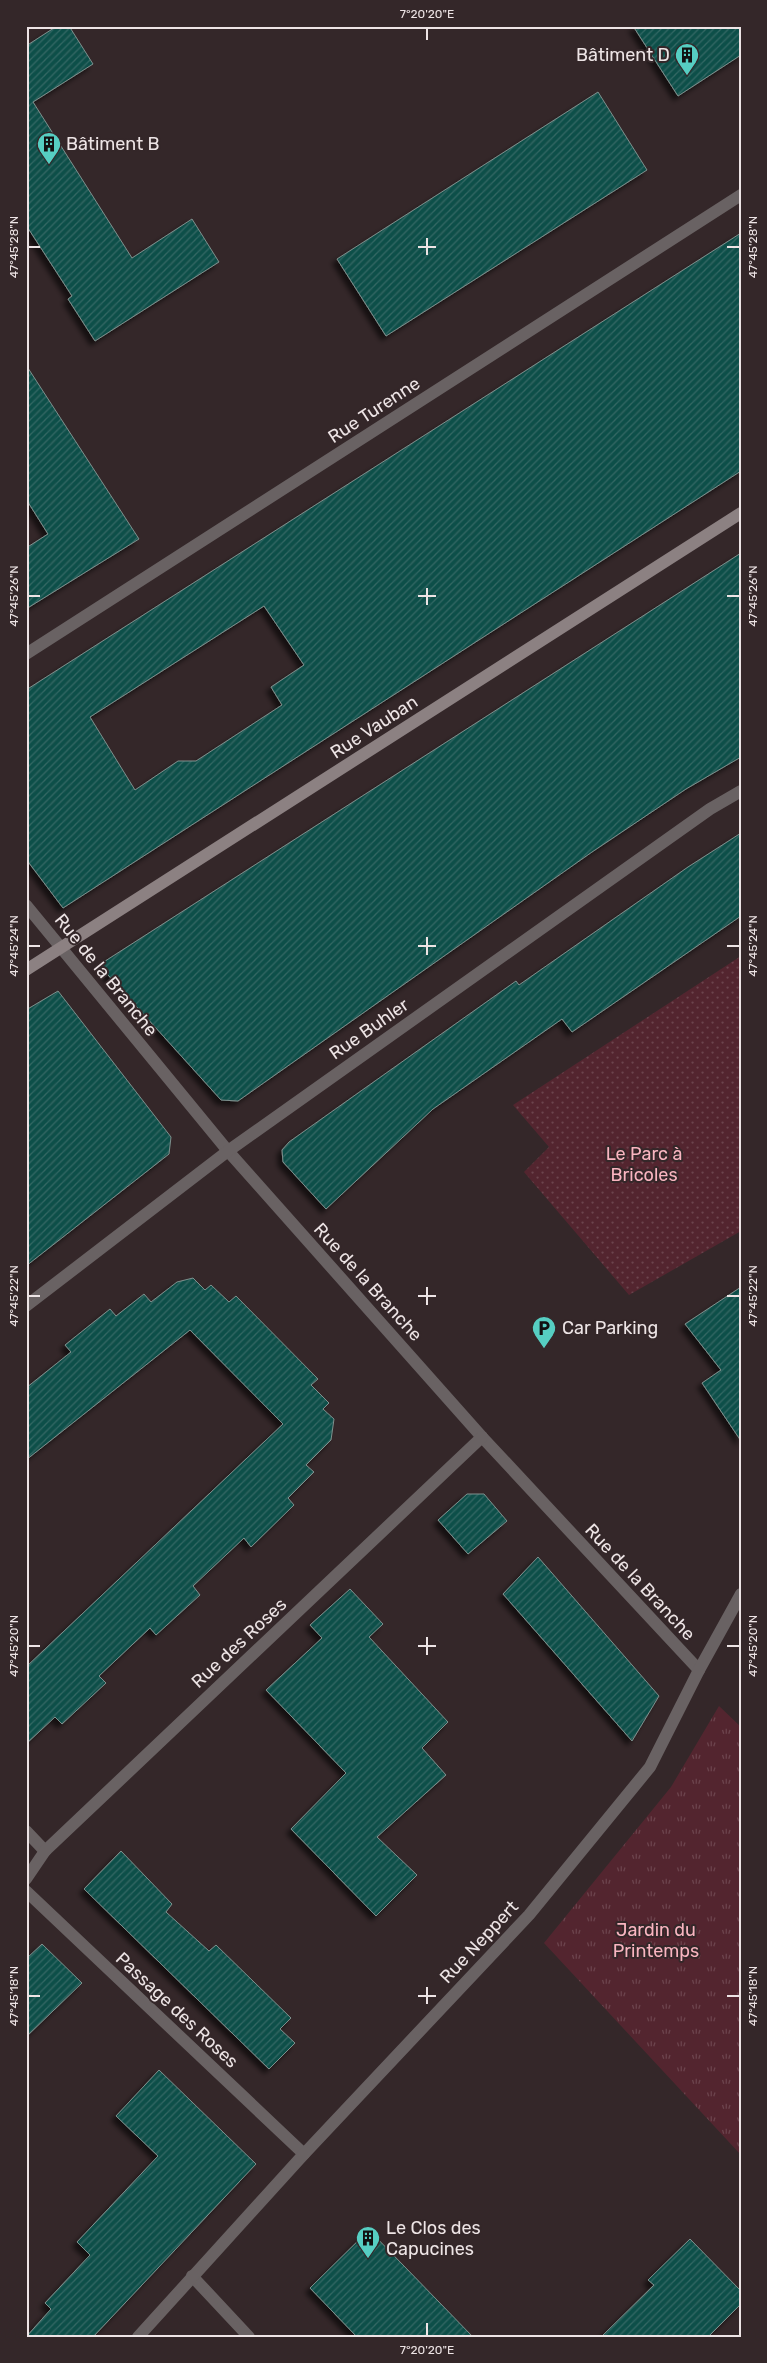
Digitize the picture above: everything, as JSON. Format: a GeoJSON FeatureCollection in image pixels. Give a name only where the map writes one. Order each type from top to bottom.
{"type":"FeatureCollection","features":[{"type":"Feature","properties":{"kind":"main road","name":"Rue Vauban"},"geometry":{"type":"LineString","coordinates":[[26,970],[741,513]]}},
{"type":"Feature","properties":{"kind":"street","name":"Rue Turenne"},"geometry":{"type":"LineString","coordinates":[[26,654],[741,195]]}},
{"type":"Feature","properties":{"kind":"street","name":"Rue Buhler"},"geometry":{"type":"LineString","coordinates":[[26,1306],[228,1151],[710,809],[741,791]]}},
{"type":"Feature","properties":{"kind":"street","name":"Rue de la Branche"},"geometry":{"type":"LineString","coordinates":[[26,905],[228,1151],[482,1437],[699,1670]]}},
{"type":"Feature","properties":{"kind":"street","name":"Rue des Roses"},"geometry":{"type":"LineString","coordinates":[[26,1879],[45,1851],[482,1437]]}},
{"type":"Feature","properties":{"kind":"street","name":"Rue Neppert"},"geometry":{"type":"LineString","coordinates":[[138,2337],[304,2154],[529,1915],[650,1767],[699,1670],[741,1594]]}},
{"type":"Feature","properties":{"kind":"street"},"geometry":{"type":"LineString","coordinates":[[26,1831],[45,1851]]}},
{"type":"Feature","properties":{"kind":"street","name":"Passage des Roses"},"geometry":{"type":"LineString","coordinates":[[26,1891],[304,2154]]}},
{"type":"Feature","properties":{"kind":"street"},"geometry":{"type":"LineString","coordinates":[[192,2276],[249,2337]]}},
{"type":"Feature","properties":{"kind":"green space","name":"Le Parc à Bricoles"},"geometry":{"type":"Polygon","coordinates":[[[741,956],[741,1231],[629,1295],[524,1172],[549,1147],[513,1105],[741,956]]]}},
{"type":"Feature","properties":{"kind":"green space","name":"Jardin du Printemps"},"geometry":{"type":"Polygon","coordinates":[[[719,1706],[741,1727],[741,2155],[544,1943],[671,1787],[719,1706]]]}},
{"type":"Feature","properties":{"kind":"building","name":"Bâtiment B"},"geometry":{"type":"Polygon","coordinates":[[[57,26],[69,26],[93,64],[33,102],[132,258],[192,219],[219,262],[95,341],[68,299],[72,296],[26,225],[26,46],[57,26]]]}},
{"type":"Feature","properties":{"kind":"building","name":"Bâtiment D"},"geometry":{"type":"Polygon","coordinates":[[[633,26],[741,26],[741,55],[678,96],[633,26]]]}},
{"type":"Feature","properties":{"kind":"building"},"geometry":{"type":"Polygon","coordinates":[[[598,92],[647,170],[386,336],[337,259],[598,92]]]}},
{"type":"Feature","properties":{"kind":"building"},"geometry":{"type":"Polygon","coordinates":[[[741,233],[741,471],[63,908],[26,859],[26,690],[741,233]],[[264,606],[90,717],[135,790],[178,761],[196,761],[282,705],[271,687],[304,665],[264,606]]]}},
{"type":"Feature","properties":{"kind":"building"},"geometry":{"type":"Polygon","coordinates":[[[26,365],[139,539],[26,609],[26,548],[48,534],[26,499],[26,365]]]}},
{"type":"Feature","properties":{"kind":"building"},"geometry":{"type":"Polygon","coordinates":[[[741,553],[741,757],[686,789],[592,852],[238,1101],[221,1100],[99,965],[741,553]]]}},
{"type":"Feature","properties":{"kind":"building"},"geometry":{"type":"Polygon","coordinates":[[[741,833],[741,916],[572,1032],[562,1019],[433,1109],[326,1209],[283,1162],[282,1150],[289,1142],[516,981],[519,985],[688,867],[741,833]]]}},
{"type":"Feature","properties":{"kind":"building"},"geometry":{"type":"Polygon","coordinates":[[[58,991],[171,1137],[169,1154],[26,1266],[26,1010],[58,991]]]}},
{"type":"Feature","properties":{"kind":"building"},"geometry":{"type":"Polygon","coordinates":[[[193,1278],[205,1290],[211,1285],[229,1302],[236,1296],[318,1379],[311,1385],[329,1403],[323,1409],[334,1419],[331,1440],[306,1465],[314,1472],[288,1498],[294,1505],[251,1547],[244,1538],[193,1586],[200,1595],[156,1635],[150,1628],[99,1676],[106,1683],[62,1724],[55,1717],[26,1744],[26,1667],[283,1424],[190,1330],[26,1460],[26,1388],[71,1352],[65,1345],[110,1309],[116,1316],[144,1294],[151,1302],[177,1282],[193,1278]]]}},
{"type":"Feature","properties":{"kind":"building"},"geometry":{"type":"Polygon","coordinates":[[[741,1287],[741,1441],[702,1383],[721,1370],[685,1324],[741,1287]]]}},
{"type":"Feature","properties":{"kind":"building"},"geometry":{"type":"Polygon","coordinates":[[[467,1494],[484,1494],[507,1521],[468,1554],[438,1520],[467,1494]]]}},
{"type":"Feature","properties":{"kind":"building"},"geometry":{"type":"Polygon","coordinates":[[[538,1557],[659,1696],[632,1741],[503,1594],[538,1557]]]}},
{"type":"Feature","properties":{"kind":"building"},"geometry":{"type":"Polygon","coordinates":[[[350,1589],[383,1624],[369,1637],[448,1722],[422,1748],[446,1775],[377,1837],[417,1875],[376,1916],[291,1829],[346,1773],[266,1690],[322,1638],[310,1625],[350,1589]]]}},
{"type":"Feature","properties":{"kind":"building"},"geometry":{"type":"Polygon","coordinates":[[[121,1851],[172,1904],[166,1912],[209,1951],[216,1945],[291,2018],[280,2029],[295,2043],[269,2069],[84,1889],[121,1851]]]}},
{"type":"Feature","properties":{"kind":"building"},"geometry":{"type":"Polygon","coordinates":[[[42,1944],[82,1983],[26,2037],[26,1959],[42,1944]]]}},
{"type":"Feature","properties":{"kind":"building"},"geometry":{"type":"Polygon","coordinates":[[[159,2070],[256,2164],[93,2337],[26,2337],[51,2309],[45,2303],[90,2255],[77,2242],[158,2156],[116,2116],[159,2070]]]}},
{"type":"Feature","properties":{"kind":"building","name":"Le Clos des Capucines"},"geometry":{"type":"Polygon","coordinates":[[[369,2230],[473,2337],[357,2337],[310,2288],[369,2230]]]}},
{"type":"Feature","properties":{"kind":"building"},"geometry":{"type":"Polygon","coordinates":[[[690,2239],[741,2291],[741,2304],[708,2337],[601,2337],[654,2285],[648,2280],[690,2239]]]}},
{"type":"Feature","properties":{"kind":"place","name":"Bâtiment D"},"geometry":{"type":"Point","coordinates":[687,76]}},
{"type":"Feature","properties":{"kind":"place","name":"Bâtiment B"},"geometry":{"type":"Point","coordinates":[49,165]}},
{"type":"Feature","properties":{"kind":"place","name":"Car Parking"},"geometry":{"type":"Point","coordinates":[544,1349]}},
{"type":"Feature","properties":{"kind":"place","name":"Le Clos des Capucines"},"geometry":{"type":"Point","coordinates":[368,2259]}}]}
